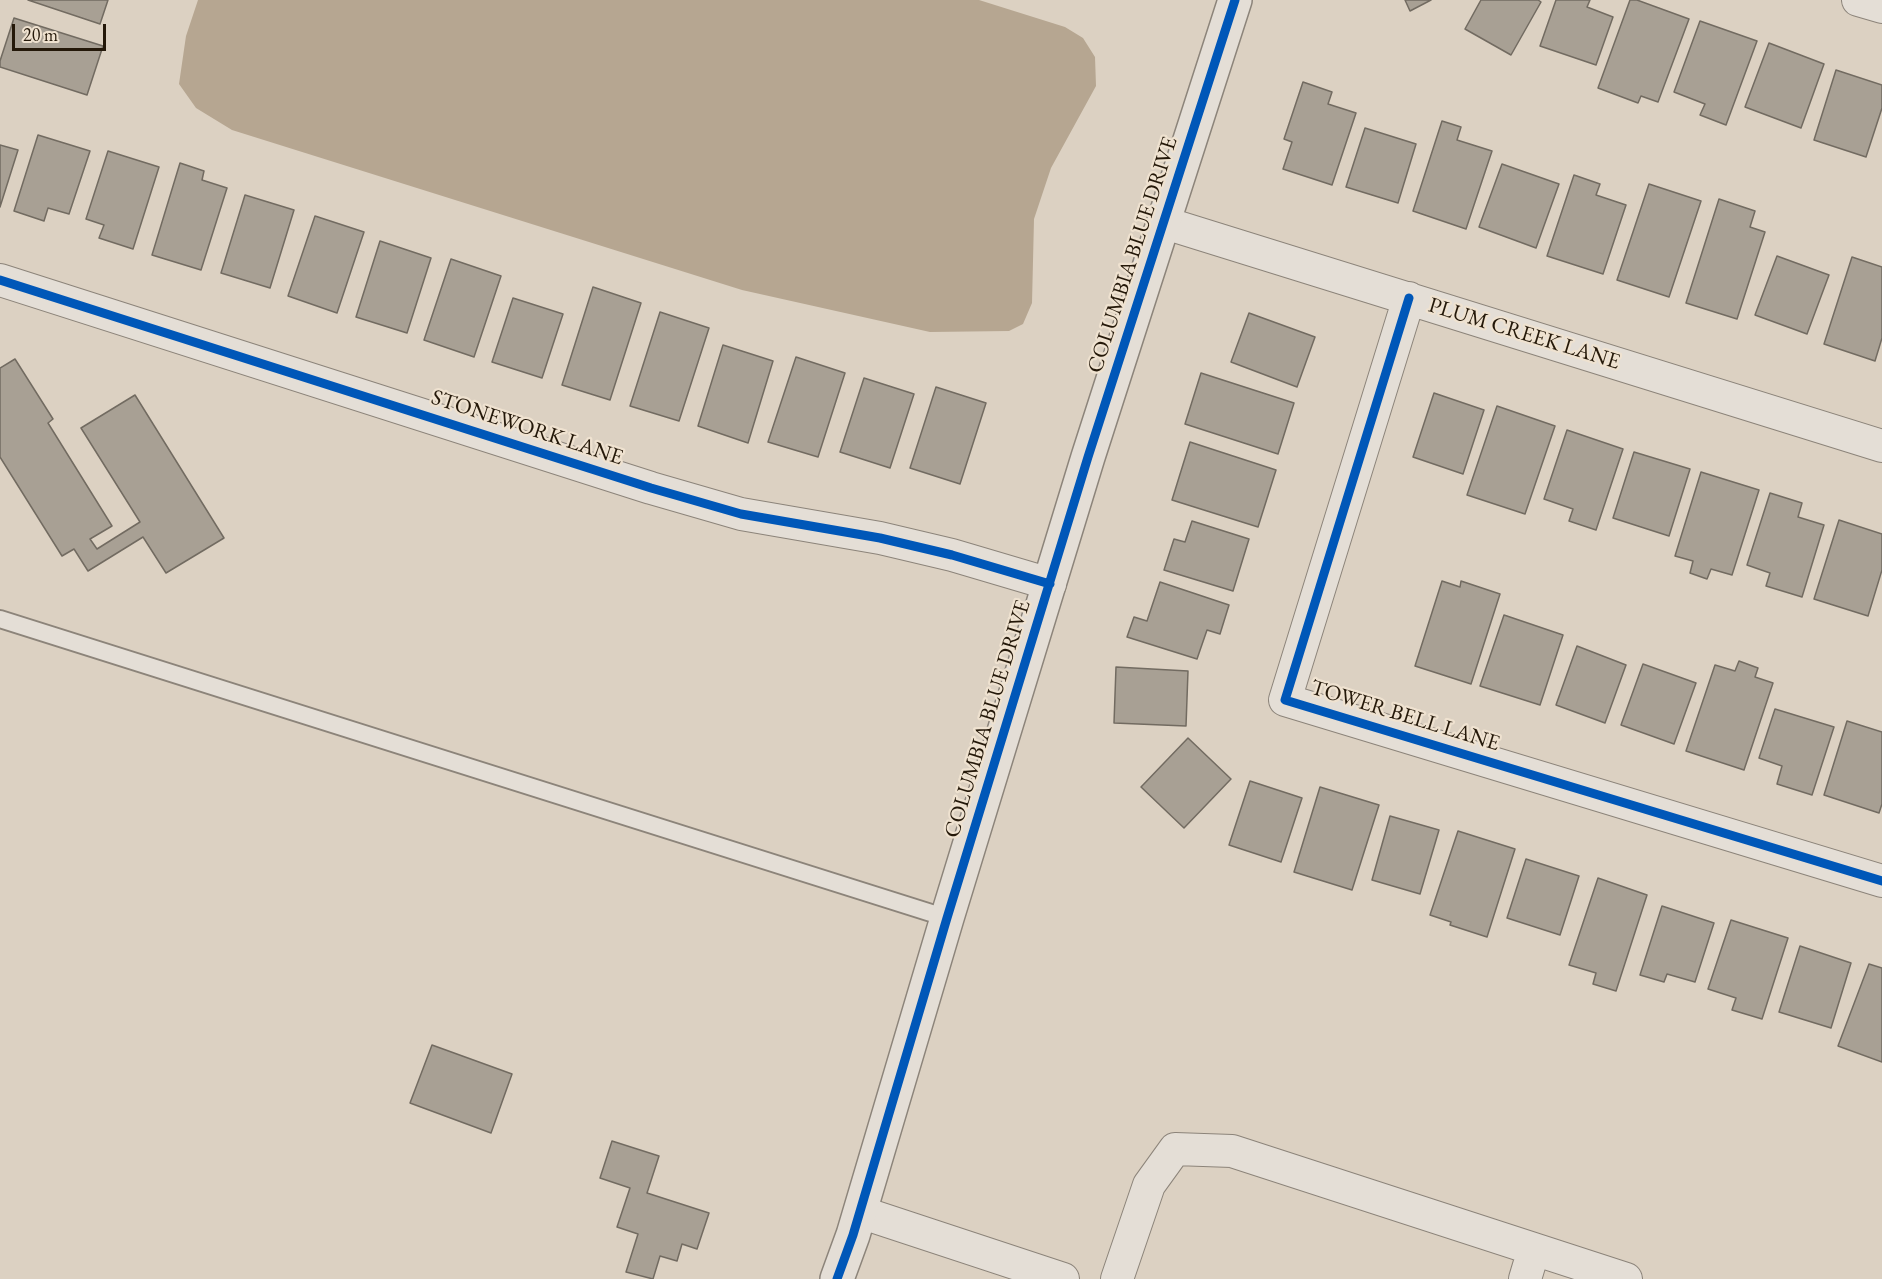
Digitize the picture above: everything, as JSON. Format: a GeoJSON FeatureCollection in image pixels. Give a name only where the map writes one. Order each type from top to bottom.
{"type":"FeatureCollection","features":[{"type":"Feature","properties":{"kind":"street","name":"COLUMBIA BLUE DRIVE"},"geometry":{"type":"LineString","coordinates":[[837,1279],[860,1212],[1088,457],[1235,0]]}},
{"type":"Feature","properties":{"kind":"street"},"geometry":{"type":"LineString","coordinates":[[1858,0],[1882,7]]}},
{"type":"Feature","properties":{"kind":"street","name":"PLUM CREEK LANE"},"geometry":{"type":"LineString","coordinates":[[1165,222],[1882,447]]}},
{"type":"Feature","properties":{"kind":"street","name":"STONEWORK LANE"},"geometry":{"type":"LineString","coordinates":[[0,280],[651,488],[741,514],[880,538],[952,555],[1050,584]]}},
{"type":"Feature","properties":{"kind":"street","name":"TOWER BELL LANE"},"geometry":{"type":"LineString","coordinates":[[1409,298],[1285,700],[1882,881]]}},
{"type":"Feature","properties":{"kind":"street"},"geometry":{"type":"LineString","coordinates":[[1117,1279],[1149,1185],[1175,1149],[1232,1151],[1626,1279]]}},
{"type":"Feature","properties":{"kind":"street"},"geometry":{"type":"LineString","coordinates":[[860,1212],[1064,1279]]}},
{"type":"Feature","properties":{"kind":"street"},"geometry":{"type":"LineString","coordinates":[[1525,1279],[1534,1249]]}},
{"type":"Feature","properties":{"kind":"lane"},"geometry":{"type":"LineString","coordinates":[[0,619],[947,918]]}},
{"type":"Feature","properties":{"kind":"shaded area"},"geometry":{"type":"Polygon","coordinates":[[[198,0],[979,0],[1065,27],[1083,38],[1095,57],[1096,86],[1051,168],[1034,219],[1032,303],[1023,324],[1009,331],[930,332],[742,290],[232,130],[196,108],[179,84],[186,36],[198,0]]]}},
{"type":"Feature","properties":{"kind":"building"},"geometry":{"type":"Polygon","coordinates":[[[28,0],[108,0],[100,24],[28,0]]]}},
{"type":"Feature","properties":{"kind":"building"},"geometry":{"type":"Polygon","coordinates":[[[1405,0],[1431,0],[1410,11],[1405,0]]]}},
{"type":"Feature","properties":{"kind":"building"},"geometry":{"type":"Polygon","coordinates":[[[1481,0],[1538,0],[1541,2],[1511,55],[1465,29],[1481,0]]]}},
{"type":"Feature","properties":{"kind":"building"},"geometry":{"type":"Polygon","coordinates":[[[1556,0],[1590,0],[1587,7],[1613,17],[1596,65],[1540,46],[1556,0]]]}},
{"type":"Feature","properties":{"kind":"building"},"geometry":{"type":"Polygon","coordinates":[[[1630,0],[1637,0],[1689,19],[1658,102],[1641,96],[1638,103],[1598,88],[1630,0]]]}},
{"type":"Feature","properties":{"kind":"building"},"geometry":{"type":"Polygon","coordinates":[[[14,18],[103,46],[87,95],[0,67],[14,18]]]}},
{"type":"Feature","properties":{"kind":"building"},"geometry":{"type":"Polygon","coordinates":[[[1700,21],[1757,41],[1726,125],[1700,115],[1705,104],[1674,92],[1700,21]]]}},
{"type":"Feature","properties":{"kind":"building"},"geometry":{"type":"Polygon","coordinates":[[[1769,43],[1824,64],[1801,128],[1745,107],[1769,43]]]}},
{"type":"Feature","properties":{"kind":"building"},"geometry":{"type":"Polygon","coordinates":[[[1836,70],[1882,85],[1882,108],[1866,157],[1814,140],[1836,70]]]}},
{"type":"Feature","properties":{"kind":"building"},"geometry":{"type":"Polygon","coordinates":[[[1303,82],[1332,92],[1328,104],[1356,113],[1332,185],[1283,169],[1292,142],[1284,139],[1303,82]]]}},
{"type":"Feature","properties":{"kind":"building"},"geometry":{"type":"Polygon","coordinates":[[[1442,121],[1461,127],[1457,140],[1492,151],[1466,229],[1413,211],[1442,121]]]}},
{"type":"Feature","properties":{"kind":"building"},"geometry":{"type":"Polygon","coordinates":[[[1365,128],[1416,144],[1398,203],[1346,187],[1365,128]]]}},
{"type":"Feature","properties":{"kind":"building"},"geometry":{"type":"Polygon","coordinates":[[[38,135],[90,151],[69,214],[48,208],[44,221],[14,211],[38,135]]]}},
{"type":"Feature","properties":{"kind":"building"},"geometry":{"type":"Polygon","coordinates":[[[0,145],[18,150],[0,207],[0,145]]]}},
{"type":"Feature","properties":{"kind":"building"},"geometry":{"type":"Polygon","coordinates":[[[108,151],[159,167],[133,249],[99,238],[104,225],[86,219],[108,151]]]}},
{"type":"Feature","properties":{"kind":"building"},"geometry":{"type":"Polygon","coordinates":[[[180,163],[204,171],[202,180],[227,188],[201,270],[152,255],[180,163]]]}},
{"type":"Feature","properties":{"kind":"building"},"geometry":{"type":"Polygon","coordinates":[[[1502,164],[1559,184],[1536,248],[1479,227],[1502,164]]]}},
{"type":"Feature","properties":{"kind":"building"},"geometry":{"type":"Polygon","coordinates":[[[1574,175],[1600,184],[1596,195],[1626,205],[1603,274],[1547,256],[1574,175]]]}},
{"type":"Feature","properties":{"kind":"building"},"geometry":{"type":"Polygon","coordinates":[[[1649,184],[1701,201],[1669,297],[1617,280],[1649,184]]]}},
{"type":"Feature","properties":{"kind":"building"},"geometry":{"type":"Polygon","coordinates":[[[245,195],[294,210],[270,288],[221,273],[245,195]]]}},
{"type":"Feature","properties":{"kind":"building"},"geometry":{"type":"Polygon","coordinates":[[[1719,199],[1755,211],[1750,227],[1765,232],[1737,319],[1686,303],[1719,199]]]}},
{"type":"Feature","properties":{"kind":"building"},"geometry":{"type":"Polygon","coordinates":[[[315,216],[364,232],[337,313],[288,296],[315,216]]]}},
{"type":"Feature","properties":{"kind":"building"},"geometry":{"type":"Polygon","coordinates":[[[380,241],[431,258],[407,333],[356,317],[380,241]]]}},
{"type":"Feature","properties":{"kind":"building"},"geometry":{"type":"Polygon","coordinates":[[[1777,256],[1829,275],[1807,334],[1755,315],[1777,256]]]}},
{"type":"Feature","properties":{"kind":"building"},"geometry":{"type":"Polygon","coordinates":[[[1852,257],[1882,267],[1882,338],[1875,361],[1824,344],[1852,257]]]}},
{"type":"Feature","properties":{"kind":"building"},"geometry":{"type":"Polygon","coordinates":[[[451,259],[501,276],[474,357],[424,340],[451,259]]]}},
{"type":"Feature","properties":{"kind":"building"},"geometry":{"type":"Polygon","coordinates":[[[593,287],[641,303],[610,400],[562,385],[593,287]]]}},
{"type":"Feature","properties":{"kind":"building"},"geometry":{"type":"Polygon","coordinates":[[[513,298],[563,314],[542,378],[492,362],[513,298]]]}},
{"type":"Feature","properties":{"kind":"building"},"geometry":{"type":"Polygon","coordinates":[[[660,312],[709,328],[679,421],[630,406],[660,312]]]}},
{"type":"Feature","properties":{"kind":"building"},"geometry":{"type":"Polygon","coordinates":[[[1249,313],[1315,337],[1297,387],[1231,362],[1249,313]]]}},
{"type":"Feature","properties":{"kind":"building"},"geometry":{"type":"Polygon","coordinates":[[[723,345],[773,361],[748,443],[698,426],[723,345]]]}},
{"type":"Feature","properties":{"kind":"building"},"geometry":{"type":"Polygon","coordinates":[[[796,357],[845,373],[818,457],[768,442],[796,357]]]}},
{"type":"Feature","properties":{"kind":"building"},"geometry":{"type":"Polygon","coordinates":[[[15,359],[53,419],[48,423],[112,526],[90,539],[97,549],[140,522],[81,428],[135,395],[224,538],[166,573],[143,537],[88,571],[74,549],[62,556],[0,457],[0,368],[15,359]]]}},
{"type":"Feature","properties":{"kind":"building"},"geometry":{"type":"Polygon","coordinates":[[[1201,373],[1294,403],[1278,454],[1185,424],[1201,373]]]}},
{"type":"Feature","properties":{"kind":"building"},"geometry":{"type":"Polygon","coordinates":[[[864,378],[914,394],[890,468],[840,452],[864,378]]]}},
{"type":"Feature","properties":{"kind":"building"},"geometry":{"type":"Polygon","coordinates":[[[936,387],[986,403],[960,484],[910,468],[936,387]]]}},
{"type":"Feature","properties":{"kind":"building"},"geometry":{"type":"Polygon","coordinates":[[[1434,393],[1484,410],[1463,474],[1413,457],[1434,393]]]}},
{"type":"Feature","properties":{"kind":"building"},"geometry":{"type":"Polygon","coordinates":[[[1497,406],[1555,426],[1525,514],[1467,495],[1497,406]]]}},
{"type":"Feature","properties":{"kind":"building"},"geometry":{"type":"Polygon","coordinates":[[[1567,430],[1623,449],[1596,530],[1569,521],[1573,509],[1544,499],[1567,430]]]}},
{"type":"Feature","properties":{"kind":"building"},"geometry":{"type":"Polygon","coordinates":[[[1190,442],[1276,470],[1258,527],[1172,500],[1190,442]]]}},
{"type":"Feature","properties":{"kind":"building"},"geometry":{"type":"Polygon","coordinates":[[[1634,452],[1690,469],[1669,536],[1613,518],[1634,452]]]}},
{"type":"Feature","properties":{"kind":"building"},"geometry":{"type":"Polygon","coordinates":[[[1701,472],[1759,490],[1732,575],[1711,569],[1707,579],[1690,573],[1693,561],[1675,556],[1701,472]]]}},
{"type":"Feature","properties":{"kind":"building"},"geometry":{"type":"Polygon","coordinates":[[[1770,493],[1802,503],[1798,517],[1824,525],[1802,597],[1766,586],[1770,573],[1747,565],[1770,493]]]}},
{"type":"Feature","properties":{"kind":"building"},"geometry":{"type":"Polygon","coordinates":[[[1839,520],[1882,534],[1882,570],[1868,616],[1814,599],[1839,520]]]}},
{"type":"Feature","properties":{"kind":"building"},"geometry":{"type":"Polygon","coordinates":[[[1192,521],[1249,539],[1233,591],[1164,570],[1174,539],[1185,542],[1192,521]]]}},
{"type":"Feature","properties":{"kind":"building"},"geometry":{"type":"Polygon","coordinates":[[[1442,581],[1460,587],[1461,581],[1500,594],[1471,684],[1415,666],[1442,581]]]}},
{"type":"Feature","properties":{"kind":"building"},"geometry":{"type":"Polygon","coordinates":[[[1160,582],[1229,605],[1220,634],[1207,630],[1197,659],[1127,637],[1134,617],[1147,621],[1160,582]]]}},
{"type":"Feature","properties":{"kind":"building"},"geometry":{"type":"Polygon","coordinates":[[[1504,615],[1563,635],[1540,705],[1480,686],[1504,615]]]}},
{"type":"Feature","properties":{"kind":"building"},"geometry":{"type":"Polygon","coordinates":[[[1577,646],[1626,665],[1605,723],[1556,705],[1577,646]]]}},
{"type":"Feature","properties":{"kind":"building"},"geometry":{"type":"Polygon","coordinates":[[[1739,661],[1758,668],[1755,677],[1773,683],[1744,770],[1686,751],[1715,665],[1735,671],[1739,661]]]}},
{"type":"Feature","properties":{"kind":"building"},"geometry":{"type":"Polygon","coordinates":[[[1643,664],[1696,683],[1674,744],[1621,725],[1643,664]]]}},
{"type":"Feature","properties":{"kind":"building"},"geometry":{"type":"Polygon","coordinates":[[[1116,667],[1188,671],[1186,726],[1114,723],[1116,667]]]}},
{"type":"Feature","properties":{"kind":"building"},"geometry":{"type":"Polygon","coordinates":[[[1775,709],[1834,727],[1812,795],[1777,784],[1782,766],[1759,758],[1775,709]]]}},
{"type":"Feature","properties":{"kind":"building"},"geometry":{"type":"Polygon","coordinates":[[[1847,721],[1882,732],[1882,804],[1879,813],[1824,795],[1847,721]]]}},
{"type":"Feature","properties":{"kind":"building"},"geometry":{"type":"Polygon","coordinates":[[[1188,738],[1231,779],[1184,828],[1141,787],[1188,738]]]}},
{"type":"Feature","properties":{"kind":"building"},"geometry":{"type":"Polygon","coordinates":[[[1250,781],[1302,798],[1281,862],[1229,845],[1250,781]]]}},
{"type":"Feature","properties":{"kind":"building"},"geometry":{"type":"Polygon","coordinates":[[[1320,787],[1379,805],[1352,890],[1294,872],[1320,787]]]}},
{"type":"Feature","properties":{"kind":"building"},"geometry":{"type":"Polygon","coordinates":[[[1390,816],[1439,830],[1420,894],[1372,880],[1390,816]]]}},
{"type":"Feature","properties":{"kind":"building"},"geometry":{"type":"Polygon","coordinates":[[[1458,831],[1515,849],[1487,937],[1450,925],[1451,922],[1430,915],[1458,831]]]}},
{"type":"Feature","properties":{"kind":"building"},"geometry":{"type":"Polygon","coordinates":[[[1526,859],[1579,876],[1560,935],[1507,918],[1526,859]]]}},
{"type":"Feature","properties":{"kind":"building"},"geometry":{"type":"Polygon","coordinates":[[[1598,878],[1647,895],[1616,991],[1593,984],[1596,973],[1569,965],[1598,878]]]}},
{"type":"Feature","properties":{"kind":"building"},"geometry":{"type":"Polygon","coordinates":[[[1662,906],[1714,923],[1695,982],[1667,974],[1664,982],[1640,975],[1662,906]]]}},
{"type":"Feature","properties":{"kind":"building"},"geometry":{"type":"Polygon","coordinates":[[[1731,920],[1788,938],[1762,1019],[1732,1010],[1736,998],[1708,989],[1731,920]]]}},
{"type":"Feature","properties":{"kind":"building"},"geometry":{"type":"Polygon","coordinates":[[[1800,946],[1851,963],[1831,1028],[1779,1012],[1800,946]]]}},
{"type":"Feature","properties":{"kind":"building"},"geometry":{"type":"Polygon","coordinates":[[[1869,964],[1882,968],[1882,1062],[1838,1046],[1869,964]]]}},
{"type":"Feature","properties":{"kind":"building"},"geometry":{"type":"Polygon","coordinates":[[[432,1045],[512,1074],[491,1133],[410,1103],[432,1045]]]}},
{"type":"Feature","properties":{"kind":"building"},"geometry":{"type":"Polygon","coordinates":[[[612,1141],[659,1156],[647,1193],[709,1213],[697,1249],[682,1244],[677,1261],[660,1256],[653,1279],[626,1272],[638,1234],[617,1227],[630,1188],[600,1178],[612,1141]]]}},
{"type":"Feature","properties":{"kind":"cycle path"},"geometry":{"type":"LineString","coordinates":[[837,1279],[853,1235],[1088,457],[1235,0]]}},
{"type":"Feature","properties":{"kind":"cycle path"},"geometry":{"type":"LineString","coordinates":[[0,280],[651,488],[741,514],[880,538],[952,555],[1050,584]]}},
{"type":"Feature","properties":{"kind":"cycle path"},"geometry":{"type":"LineString","coordinates":[[1409,298],[1285,700],[1882,881]]}}]}
